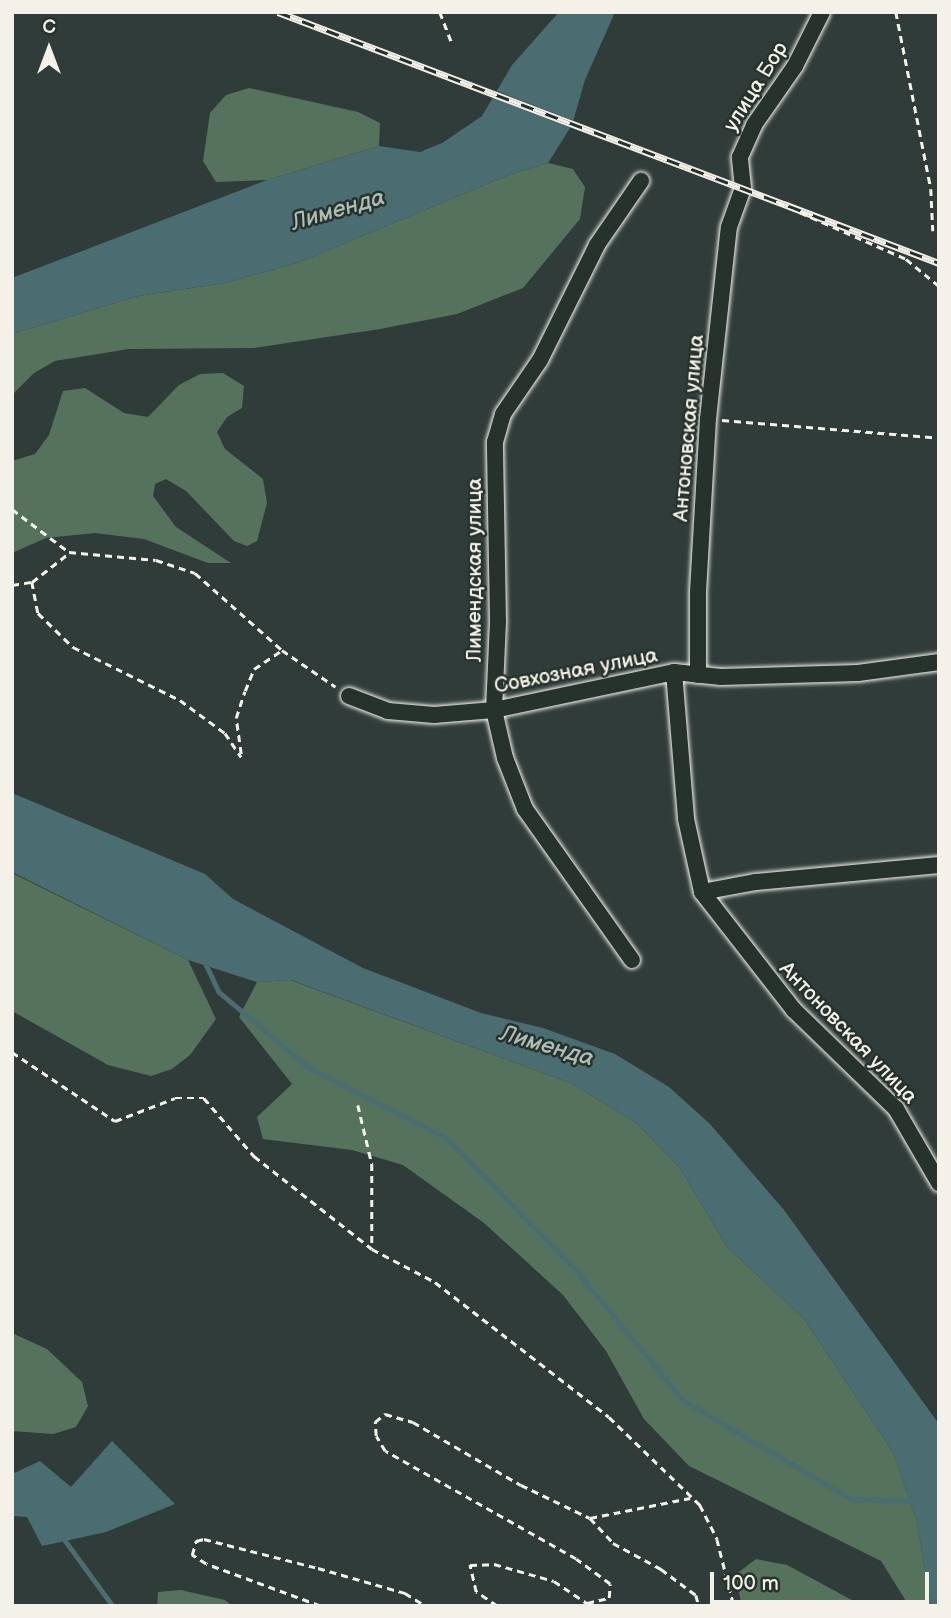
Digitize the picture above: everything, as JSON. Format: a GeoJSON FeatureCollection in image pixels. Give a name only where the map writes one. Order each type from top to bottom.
{"type":"FeatureCollection","features":[{"type":"Feature","properties":{"kind":"street","name":"улица Бор"},"geometry":{"type":"LineString","coordinates":[[743,188],[740,157],[744,143],[795,66],[822,12]]}},
{"type":"Feature","properties":{"kind":"street","name":"Лимендская улица"},"geometry":{"type":"LineString","coordinates":[[632,960],[525,809],[512,786],[494,710],[498,621],[495,442],[500,422],[545,351],[597,245],[641,181]]}},
{"type":"Feature","properties":{"kind":"street","name":"Антоновская улица"},"geometry":{"type":"LineString","coordinates":[[698,675],[698,593],[708,419],[729,227],[743,188]]}},
{"type":"Feature","properties":{"kind":"street","name":"Совхозная улица"},"geometry":{"type":"LineString","coordinates":[[349,696],[388,711],[434,715],[494,710],[674,672],[698,675],[858,673],[939,662]]}},
{"type":"Feature","properties":{"kind":"street","name":"Антоновская улица"},"geometry":{"type":"LineString","coordinates":[[674,672],[686,819],[702,892],[794,1010],[896,1109],[939,1183]]}},
{"type":"Feature","properties":{"kind":"street"},"geometry":{"type":"LineString","coordinates":[[702,892],[756,882],[831,878],[939,865]]}},
{"type":"Feature","properties":{"kind":"path"},"geometry":{"type":"LineString","coordinates":[[440,12],[452,43]]}},
{"type":"Feature","properties":{"kind":"path"},"geometry":{"type":"LineString","coordinates":[[896,12],[931,189],[933,231]]}},
{"type":"Feature","properties":{"kind":"path"},"geometry":{"type":"LineString","coordinates":[[743,188],[906,259],[939,286]]}},
{"type":"Feature","properties":{"kind":"path"},"geometry":{"type":"LineString","coordinates":[[708,419],[939,438]]}},
{"type":"Feature","properties":{"kind":"path"},"geometry":{"type":"LineString","coordinates":[[12,509],[69,552],[156,560],[195,573],[282,650],[349,696]]}},
{"type":"Feature","properties":{"kind":"path"},"geometry":{"type":"LineString","coordinates":[[12,585],[32,582],[69,552]]}},
{"type":"Feature","properties":{"kind":"path"},"geometry":{"type":"LineString","coordinates":[[32,582],[38,613],[73,647],[180,700],[225,733],[241,757],[236,719],[245,691],[254,669],[282,650]]}},
{"type":"Feature","properties":{"kind":"path"},"geometry":{"type":"LineString","coordinates":[[12,1052],[115,1121],[175,1098],[204,1098],[254,1156],[372,1249],[435,1282],[609,1417],[692,1498],[717,1539],[734,1606]]}},
{"type":"Feature","properties":{"kind":"path"},"geometry":{"type":"LineString","coordinates":[[358,1105],[372,1164],[372,1249]]}},
{"type":"Feature","properties":{"kind":"path"},"geometry":{"type":"LineString","coordinates":[[496,1606],[475,1592],[470,1565],[494,1564],[554,1581],[587,1603],[609,1598],[610,1584],[576,1559],[386,1451],[376,1436],[375,1422],[386,1414],[413,1422],[521,1485],[590,1518],[613,1543],[661,1569],[696,1595],[699,1606]]}},
{"type":"Feature","properties":{"kind":"path"},"geometry":{"type":"LineString","coordinates":[[590,1518],[692,1498]]}},
{"type":"Feature","properties":{"kind":"path"},"geometry":{"type":"LineString","coordinates":[[320,1606],[206,1564],[192,1555],[195,1541],[204,1539],[318,1568],[405,1593],[426,1606]]}},
{"type":"Feature","properties":{"kind":"green space"},"geometry":{"type":"Polygon","coordinates":[[[249,88],[358,112],[380,123],[379,146],[267,180],[216,182],[203,161],[210,113],[226,95],[249,88]]]}},
{"type":"Feature","properties":{"kind":"green space"},"geometry":{"type":"Polygon","coordinates":[[[548,163],[573,169],[585,187],[580,219],[523,288],[457,314],[380,329],[254,348],[129,349],[55,361],[34,373],[12,395],[12,334],[138,296],[225,283],[300,262],[511,174],[548,163]]]}},
{"type":"Feature","properties":{"kind":"green space"},"geometry":{"type":"Polygon","coordinates":[[[223,373],[244,386],[242,408],[227,417],[217,432],[225,449],[263,479],[267,503],[257,541],[247,546],[234,541],[186,491],[166,479],[155,484],[153,496],[176,527],[231,563],[208,563],[144,539],[95,533],[46,538],[12,553],[12,461],[35,454],[49,435],[63,391],[85,388],[124,413],[148,417],[179,385],[200,374],[223,373]]]}},
{"type":"Feature","properties":{"kind":"green space"},"geometry":{"type":"Polygon","coordinates":[[[12,873],[188,960],[216,1019],[190,1055],[172,1069],[151,1076],[108,1065],[12,1011],[12,873]]]}},
{"type":"Feature","properties":{"kind":"green space"},"geometry":{"type":"Polygon","coordinates":[[[290,980],[573,1084],[636,1123],[680,1168],[727,1247],[804,1319],[893,1452],[917,1522],[931,1606],[901,1606],[906,1601],[881,1561],[689,1466],[644,1419],[606,1351],[563,1295],[484,1223],[403,1165],[352,1150],[263,1139],[257,1117],[292,1084],[239,1017],[257,982],[290,980]]]}},
{"type":"Feature","properties":{"kind":"green space"},"geometry":{"type":"Polygon","coordinates":[[[12,1333],[47,1349],[82,1382],[88,1406],[76,1427],[53,1434],[12,1431],[12,1333]]]}},
{"type":"Feature","properties":{"kind":"green space"},"geometry":{"type":"Polygon","coordinates":[[[756,1559],[787,1565],[863,1606],[742,1606],[735,1575],[756,1559]]]}},
{"type":"Feature","properties":{"kind":"green space"},"geometry":{"type":"Polygon","coordinates":[[[181,1590],[225,1600],[232,1606],[157,1606],[158,1592],[181,1590]]]}},
{"type":"Feature","properties":{"kind":"water","name":"Лименда"},"geometry":{"type":"Polygon","coordinates":[[[559,12],[615,12],[585,80],[572,125],[548,163],[511,174],[300,262],[225,283],[138,296],[12,334],[12,278],[267,180],[379,146],[420,152],[442,143],[482,116],[512,65],[559,12]]]}},
{"type":"Feature","properties":{"kind":"water","name":"Лименда"},"geometry":{"type":"Polygon","coordinates":[[[12,793],[205,874],[233,899],[363,968],[481,1013],[543,1028],[615,1054],[669,1087],[710,1124],[784,1210],[939,1424],[939,1606],[931,1606],[917,1522],[893,1452],[804,1319],[727,1247],[680,1168],[636,1123],[573,1084],[291,980],[257,982],[188,960],[12,872],[12,793]]]}},
{"type":"Feature","properties":{"kind":"water"},"geometry":{"type":"Polygon","coordinates":[[[112,1441],[175,1504],[106,1532],[42,1546],[27,1517],[12,1516],[12,1474],[40,1461],[71,1487],[112,1441]]]}},
{"type":"Feature","properties":{"kind":"pier"},"geometry":{"type":"Polygon","coordinates":[[[494,90],[577,122],[574,129],[490,97],[494,90]]]}},
{"type":"Feature","properties":{"kind":"waterway"},"geometry":{"type":"LineString","coordinates":[[205,962],[219,992],[310,1068],[448,1139],[576,1270],[684,1401],[852,1499],[913,1501]]}},
{"type":"Feature","properties":{"kind":"waterway"},"geometry":{"type":"LineString","coordinates":[[64,1539],[113,1606]]}},
{"type":"Feature","properties":{"kind":"railway"},"geometry":{"type":"LineString","coordinates":[[278,12],[939,263]]}}]}
